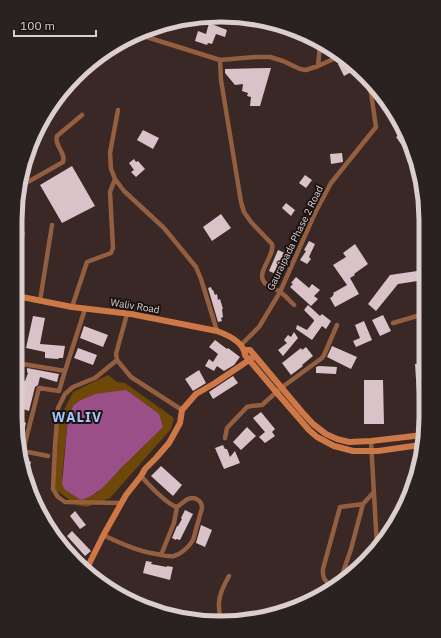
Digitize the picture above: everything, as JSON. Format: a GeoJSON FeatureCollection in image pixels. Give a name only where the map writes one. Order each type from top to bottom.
{"type":"FeatureCollection","features":[{"type":"Feature","properties":{"kind":"main road","name":"Waliv Road"},"geometry":{"type":"LineString","coordinates":[[22,297],[72,307],[126,314],[218,331],[231,336],[243,348],[245,354],[253,358],[309,430],[317,437],[334,446],[353,451],[371,451],[417,445]]}},
{"type":"Feature","properties":{"kind":"main road"},"geometry":{"type":"LineString","coordinates":[[89,566],[103,535],[126,494],[145,469],[169,443],[180,423],[182,410],[196,394],[253,358]]}},
{"type":"Feature","properties":{"kind":"main road","name":"Waliv Road"},"geometry":{"type":"LineString","coordinates":[[279,390],[313,424],[326,434],[349,442],[371,441],[418,435]]}},
{"type":"Feature","properties":{"kind":"street"},"geometry":{"type":"LineString","coordinates":[[146,37],[220,60],[270,57],[306,70],[335,58]]}},
{"type":"Feature","properties":{"kind":"street"},"geometry":{"type":"LineString","coordinates":[[318,66],[320,49]]}},
{"type":"Feature","properties":{"kind":"street"},"geometry":{"type":"LineString","coordinates":[[220,60],[221,80],[241,202],[244,212],[251,222],[272,244],[273,248],[262,276],[263,281],[265,284],[280,292],[294,305]]}},
{"type":"Feature","properties":{"kind":"street","name":"Gauraipada Phase 2 Road"},"geometry":{"type":"LineString","coordinates":[[243,348],[259,327],[280,292],[314,213],[331,183],[376,126],[371,92]]}},
{"type":"Feature","properties":{"kind":"street"},"geometry":{"type":"LineString","coordinates":[[118,110],[110,153],[111,169],[115,179],[124,191],[164,228],[196,267],[218,331]]}},
{"type":"Feature","properties":{"kind":"street"},"geometry":{"type":"LineString","coordinates":[[26,183],[64,162],[64,154],[57,144],[56,139],[82,115]]}},
{"type":"Feature","properties":{"kind":"street"},"geometry":{"type":"LineString","coordinates":[[72,307],[87,262],[111,253],[113,248],[110,192],[115,179]]}},
{"type":"Feature","properties":{"kind":"street"},"geometry":{"type":"LineString","coordinates":[[40,301],[52,225]]}},
{"type":"Feature","properties":{"kind":"street"},"geometry":{"type":"LineString","coordinates":[[22,240],[23,233]]}},
{"type":"Feature","properties":{"kind":"street"},"geometry":{"type":"LineString","coordinates":[[24,443],[39,388],[59,391],[85,309]]}},
{"type":"Feature","properties":{"kind":"street"},"geometry":{"type":"LineString","coordinates":[[126,314],[116,354],[117,360],[131,378],[182,410]]}},
{"type":"Feature","properties":{"kind":"street"},"geometry":{"type":"LineString","coordinates":[[394,323],[419,316]]}},
{"type":"Feature","properties":{"kind":"street"},"geometry":{"type":"LineString","coordinates":[[225,438],[228,428],[247,407],[262,405],[279,390],[322,358],[337,325]]}},
{"type":"Feature","properties":{"kind":"street"},"geometry":{"type":"LineString","coordinates":[[117,360],[95,378],[73,387],[65,394],[58,408],[53,489],[58,497],[66,502],[121,503]]}},
{"type":"Feature","properties":{"kind":"street"},"geometry":{"type":"LineString","coordinates":[[22,364],[65,371]]}},
{"type":"Feature","properties":{"kind":"street"},"geometry":{"type":"LineString","coordinates":[[371,441],[376,541]]}},
{"type":"Feature","properties":{"kind":"street"},"geometry":{"type":"LineString","coordinates":[[25,452],[48,456]]}},
{"type":"Feature","properties":{"kind":"street"},"geometry":{"type":"LineString","coordinates":[[141,476],[168,502],[177,507]]}},
{"type":"Feature","properties":{"kind":"street"},"geometry":{"type":"LineString","coordinates":[[342,574],[363,504],[373,493]]}},
{"type":"Feature","properties":{"kind":"street"},"geometry":{"type":"LineString","coordinates":[[103,535],[144,552],[161,555],[167,556],[175,555],[182,552],[190,544],[202,508],[202,504],[195,498],[188,499],[177,507],[174,523],[161,555]]}},
{"type":"Feature","properties":{"kind":"street"},"geometry":{"type":"LineString","coordinates":[[329,584],[324,579],[322,574],[340,507],[363,504]]}},
{"type":"Feature","properties":{"kind":"street"},"geometry":{"type":"LineString","coordinates":[[220,616],[221,590],[229,576]]}},
{"type":"Feature","properties":{"kind":"shaded area"},"geometry":{"type":"Polygon","coordinates":[[[108,375],[117,382],[125,383],[174,418],[171,429],[110,498],[87,507],[76,505],[55,489],[55,461],[59,420],[73,392],[108,375]],[[73,406],[68,418],[62,476],[65,490],[81,500],[97,493],[125,464],[73,406]]]}},
{"type":"Feature","properties":{"kind":"shaded area"},"geometry":{"type":"Polygon","coordinates":[[[126,390],[159,414],[163,427],[100,490],[88,498],[81,500],[65,490],[62,484],[68,418],[73,406],[79,401],[95,394],[126,390]]]}},
{"type":"Feature","properties":{"kind":"building"},"geometry":{"type":"Polygon","coordinates":[[[209,23],[227,30],[225,37],[216,34],[212,44],[208,43],[207,45],[195,41],[198,31],[206,34],[209,23]]]}},
{"type":"Feature","properties":{"kind":"building"},"geometry":{"type":"Polygon","coordinates":[[[341,63],[352,72],[344,76],[338,64],[341,63]]]}},
{"type":"Feature","properties":{"kind":"building"},"geometry":{"type":"Polygon","coordinates":[[[271,68],[260,106],[250,106],[251,97],[247,96],[248,93],[242,91],[243,84],[235,85],[225,73],[225,69],[271,68]]]}},
{"type":"Feature","properties":{"kind":"building"},"geometry":{"type":"Polygon","coordinates":[[[143,130],[159,138],[153,149],[137,140],[143,130]]]}},
{"type":"Feature","properties":{"kind":"building"},"geometry":{"type":"Polygon","coordinates":[[[400,135],[403,143],[401,144],[396,137],[400,135]]]}},
{"type":"Feature","properties":{"kind":"building"},"geometry":{"type":"Polygon","coordinates":[[[342,153],[343,162],[331,164],[330,154],[342,153]]]}},
{"type":"Feature","properties":{"kind":"building"},"geometry":{"type":"Polygon","coordinates":[[[134,159],[136,162],[138,161],[145,169],[136,177],[131,172],[134,170],[129,163],[134,159]]]}},
{"type":"Feature","properties":{"kind":"building"},"geometry":{"type":"Polygon","coordinates":[[[409,159],[412,171],[407,160],[409,159]]]}},
{"type":"Feature","properties":{"kind":"building"},"geometry":{"type":"Polygon","coordinates":[[[72,166],[95,206],[62,223],[40,185],[72,166]]]}},
{"type":"Feature","properties":{"kind":"building"},"geometry":{"type":"Polygon","coordinates":[[[305,175],[312,180],[306,188],[299,183],[305,175]]]}},
{"type":"Feature","properties":{"kind":"building"},"geometry":{"type":"Polygon","coordinates":[[[286,203],[295,210],[291,216],[282,208],[286,203]]]}},
{"type":"Feature","properties":{"kind":"building"},"geometry":{"type":"Polygon","coordinates":[[[221,214],[231,228],[212,241],[203,227],[221,214]]]}},
{"type":"Feature","properties":{"kind":"building"},"geometry":{"type":"Polygon","coordinates":[[[309,241],[315,244],[309,257],[311,259],[307,264],[300,260],[306,251],[304,250],[309,241]]]}},
{"type":"Feature","properties":{"kind":"building"},"geometry":{"type":"Polygon","coordinates":[[[355,244],[368,264],[350,278],[359,294],[335,307],[330,298],[333,296],[333,293],[347,285],[333,265],[346,257],[343,253],[355,244]]]}},
{"type":"Feature","properties":{"kind":"building"},"geometry":{"type":"Polygon","coordinates":[[[278,250],[287,254],[278,275],[269,271],[278,250]]]}},
{"type":"Feature","properties":{"kind":"building"},"geometry":{"type":"Polygon","coordinates":[[[419,271],[419,281],[398,284],[376,311],[368,304],[390,275],[419,271]]]}},
{"type":"Feature","properties":{"kind":"building"},"geometry":{"type":"Polygon","coordinates":[[[296,277],[309,288],[312,284],[320,290],[314,296],[318,299],[311,306],[290,287],[293,284],[291,283],[296,277]]]}},
{"type":"Feature","properties":{"kind":"building"},"geometry":{"type":"Polygon","coordinates":[[[211,287],[215,295],[217,294],[218,300],[220,299],[223,309],[223,317],[221,318],[222,321],[218,322],[208,288],[211,287]]]}},
{"type":"Feature","properties":{"kind":"building"},"geometry":{"type":"Polygon","coordinates":[[[308,305],[320,316],[322,314],[331,321],[326,329],[322,326],[312,340],[296,329],[297,325],[307,330],[314,321],[304,310],[308,305]]]}},
{"type":"Feature","properties":{"kind":"building"},"geometry":{"type":"Polygon","coordinates":[[[383,315],[391,331],[380,336],[372,320],[383,315]]]}},
{"type":"Feature","properties":{"kind":"building"},"geometry":{"type":"Polygon","coordinates":[[[33,316],[45,318],[40,344],[65,346],[63,358],[45,358],[45,352],[26,348],[33,316]]]}},
{"type":"Feature","properties":{"kind":"building"},"geometry":{"type":"Polygon","coordinates":[[[364,321],[372,340],[356,347],[353,341],[360,338],[355,325],[364,321]]]}},
{"type":"Feature","properties":{"kind":"building"},"geometry":{"type":"Polygon","coordinates":[[[84,326],[108,335],[103,347],[80,338],[84,326]]]}},
{"type":"Feature","properties":{"kind":"building"},"geometry":{"type":"Polygon","coordinates":[[[294,332],[298,338],[283,356],[278,350],[287,343],[284,340],[288,335],[291,337],[294,332]]]}},
{"type":"Feature","properties":{"kind":"building"},"geometry":{"type":"Polygon","coordinates":[[[215,340],[240,357],[234,365],[224,371],[217,366],[214,371],[205,366],[209,359],[213,362],[218,354],[209,347],[215,340]]]}},
{"type":"Feature","properties":{"kind":"building"},"geometry":{"type":"Polygon","coordinates":[[[332,346],[357,357],[351,369],[327,357],[332,346]]]}},
{"type":"Feature","properties":{"kind":"building"},"geometry":{"type":"Polygon","coordinates":[[[306,347],[313,356],[291,375],[282,363],[301,348],[302,350],[306,347]]]}},
{"type":"Feature","properties":{"kind":"building"},"geometry":{"type":"Polygon","coordinates":[[[78,348],[97,355],[93,365],[74,358],[78,348]]]}},
{"type":"Feature","properties":{"kind":"building"},"geometry":{"type":"Polygon","coordinates":[[[415,364],[419,364],[419,395],[417,395],[415,364]]]}},
{"type":"Feature","properties":{"kind":"building"},"geometry":{"type":"Polygon","coordinates":[[[316,367],[337,367],[336,374],[316,373],[316,367]]]}},
{"type":"Feature","properties":{"kind":"building"},"geometry":{"type":"Polygon","coordinates":[[[27,368],[59,374],[57,382],[40,377],[38,385],[35,387],[29,411],[22,409],[22,388],[28,373],[27,368]]]}},
{"type":"Feature","properties":{"kind":"building"},"geometry":{"type":"Polygon","coordinates":[[[199,370],[206,383],[193,391],[185,379],[199,370]]]}},
{"type":"Feature","properties":{"kind":"building"},"geometry":{"type":"Polygon","coordinates":[[[233,376],[238,383],[213,399],[209,392],[233,376]]]}},
{"type":"Feature","properties":{"kind":"building"},"geometry":{"type":"Polygon","coordinates":[[[364,380],[383,380],[384,424],[364,424],[364,380]]]}},
{"type":"Feature","properties":{"kind":"building"},"geometry":{"type":"Polygon","coordinates":[[[261,412],[275,429],[272,432],[275,436],[265,443],[259,437],[265,432],[253,418],[261,412]]]}},
{"type":"Feature","properties":{"kind":"building"},"geometry":{"type":"Polygon","coordinates":[[[22,421],[26,423],[23,435],[22,421]]]}},
{"type":"Feature","properties":{"kind":"building"},"geometry":{"type":"Polygon","coordinates":[[[247,427],[256,436],[241,450],[233,442],[247,427]]]}},
{"type":"Feature","properties":{"kind":"building"},"geometry":{"type":"Polygon","coordinates":[[[223,445],[225,449],[227,449],[230,457],[235,451],[240,463],[224,469],[215,448],[223,445]]]}},
{"type":"Feature","properties":{"kind":"building"},"geometry":{"type":"Polygon","coordinates":[[[27,460],[31,462],[29,469],[27,460]]]}},
{"type":"Feature","properties":{"kind":"building"},"geometry":{"type":"Polygon","coordinates":[[[161,466],[182,485],[173,496],[151,476],[161,466]]]}},
{"type":"Feature","properties":{"kind":"building"},"geometry":{"type":"Polygon","coordinates":[[[185,510],[193,514],[180,540],[176,540],[172,538],[185,510]]]}},
{"type":"Feature","properties":{"kind":"building"},"geometry":{"type":"Polygon","coordinates":[[[75,511],[86,525],[80,529],[70,516],[75,511]]]}},
{"type":"Feature","properties":{"kind":"building"},"geometry":{"type":"Polygon","coordinates":[[[201,525],[212,530],[205,547],[196,543],[201,525]]]}},
{"type":"Feature","properties":{"kind":"building"},"geometry":{"type":"Polygon","coordinates":[[[72,531],[91,551],[85,556],[67,536],[72,531]]]}},
{"type":"Feature","properties":{"kind":"building"},"geometry":{"type":"Polygon","coordinates":[[[146,561],[152,562],[151,564],[173,567],[170,580],[143,573],[146,561]]]}},
{"type":"Feature","properties":{"kind":"district","name":"WALIV"},"geometry":{"type":"Point","coordinates":[77,417]}}]}
